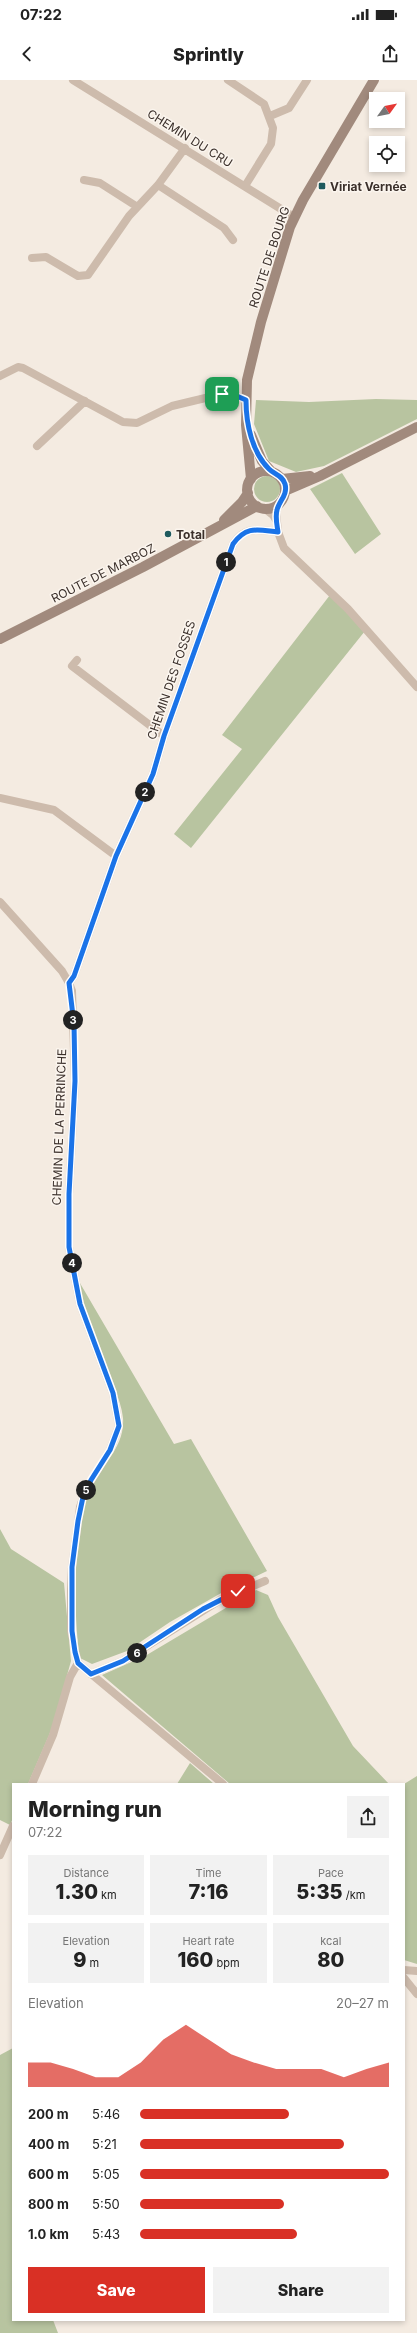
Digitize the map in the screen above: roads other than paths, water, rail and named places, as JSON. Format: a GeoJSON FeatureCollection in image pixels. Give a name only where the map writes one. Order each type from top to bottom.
{"type":"FeatureCollection","features":[{"type":"Feature","properties":{"kind":"main road","name":"ROUTE DE BOURG"},"geometry":{"type":"LineString","coordinates":[[251,479],[246,412],[247,380],[252,358],[294,217],[374,80]]}},
{"type":"Feature","properties":{"kind":"main road","name":"ROUTE DE BOURG"},"geometry":{"type":"LineString","coordinates":[[246,412],[256,449],[271,471]]}},
{"type":"Feature","properties":{"kind":"main road"},"geometry":{"type":"LineString","coordinates":[[285,491],[339,467],[417,427]]}},
{"type":"Feature","properties":{"kind":"main road"},"geometry":{"type":"LineString","coordinates":[[282,479],[308,476],[339,467]]}},
{"type":"Feature","properties":{"kind":"main road"},"geometry":{"type":"LineString","coordinates":[[271,471],[282,479],[285,491],[279,504],[260,507],[248,493],[251,479],[260,472],[271,471]]}},
{"type":"Feature","properties":{"kind":"main road","name":"ROUTE DE MARBOZ"},"geometry":{"type":"LineString","coordinates":[[216,527],[242,502],[248,493]]}},
{"type":"Feature","properties":{"kind":"main road","name":"ROUTE DE MARBOZ"},"geometry":{"type":"LineString","coordinates":[[0,639],[143,567],[216,527],[260,507]]}},
{"type":"Feature","properties":{"kind":"street","name":"CHEMIN DU CRU"},"geometry":{"type":"LineString","coordinates":[[73,80],[185,148],[294,217]]}},
{"type":"Feature","properties":{"kind":"street"},"geometry":{"type":"LineString","coordinates":[[228,80],[261,101],[270,116],[273,128],[273,140],[245,186]]}},
{"type":"Feature","properties":{"kind":"street"},"geometry":{"type":"LineString","coordinates":[[270,116],[289,108],[307,80]]}},
{"type":"Feature","properties":{"kind":"street"},"geometry":{"type":"LineString","coordinates":[[32,258],[46,257],[78,276],[88,275],[136,206],[158,185],[185,148]]}},
{"type":"Feature","properties":{"kind":"street"},"geometry":{"type":"LineString","coordinates":[[84,180],[100,183],[136,206]]}},
{"type":"Feature","properties":{"kind":"street"},"geometry":{"type":"LineString","coordinates":[[158,185],[224,228],[233,240]]}},
{"type":"Feature","properties":{"kind":"street"},"geometry":{"type":"LineString","coordinates":[[0,376],[18,367],[23,368],[123,422],[131,424],[172,406],[222,394],[232,394],[246,400]]}},
{"type":"Feature","properties":{"kind":"street"},"geometry":{"type":"LineString","coordinates":[[37,446],[85,401]]}},
{"type":"Feature","properties":{"kind":"street"},"geometry":{"type":"LineString","coordinates":[[276,520],[279,504]]}},
{"type":"Feature","properties":{"kind":"street"},"geometry":{"type":"LineString","coordinates":[[260,507],[273,514],[276,520],[281,542],[289,554],[348,609],[417,687]]}},
{"type":"Feature","properties":{"kind":"street","name":"CHEMIN DES FOSSES"},"geometry":{"type":"LineString","coordinates":[[69,983],[74,976],[116,856],[153,774],[164,736],[233,544],[240,536],[251,530],[261,529],[278,532]]}},
{"type":"Feature","properties":{"kind":"street"},"geometry":{"type":"LineString","coordinates":[[77,660],[72,666],[164,736]]}},
{"type":"Feature","properties":{"kind":"street"},"geometry":{"type":"LineString","coordinates":[[0,798],[54,810],[116,856]]}},
{"type":"Feature","properties":{"kind":"street"},"geometry":{"type":"LineString","coordinates":[[0,902],[43,948],[69,983]]}},
{"type":"Feature","properties":{"kind":"street","name":"CHEMIN DE LA PERRINCHE"},"geometry":{"type":"LineString","coordinates":[[69,983],[73,1018],[75,1081],[69,1194],[69,1247],[80,1304],[113,1393],[119,1426],[110,1450],[86,1489],[78,1521],[71,1591],[72,1631],[78,1663]]}},
{"type":"Feature","properties":{"kind":"street"},"geometry":{"type":"LineString","coordinates":[[91,1674],[123,1661],[220,1600],[265,1581]]}},
{"type":"Feature","properties":{"kind":"street"},"geometry":{"type":"LineString","coordinates":[[32,1783],[53,1735],[70,1677],[78,1663],[222,1783]]}},
{"type":"Feature","properties":{"kind":"street"},"geometry":{"type":"LineString","coordinates":[[0,1856],[12,1828]]}},
{"type":"Feature","properties":{"kind":"street"},"geometry":{"type":"LineString","coordinates":[[405,1970],[417,1971]]}},
{"type":"Feature","properties":{"kind":"street"},"geometry":{"type":"LineString","coordinates":[[405,1979],[417,1994]]}},
{"type":"Feature","properties":{"kind":"place","name":"Viriat Vernée"},"geometry":{"type":"Point","coordinates":[322,186]}},
{"type":"Feature","properties":{"kind":"place","name":"Total"},"geometry":{"type":"Point","coordinates":[168,534]}}]}
